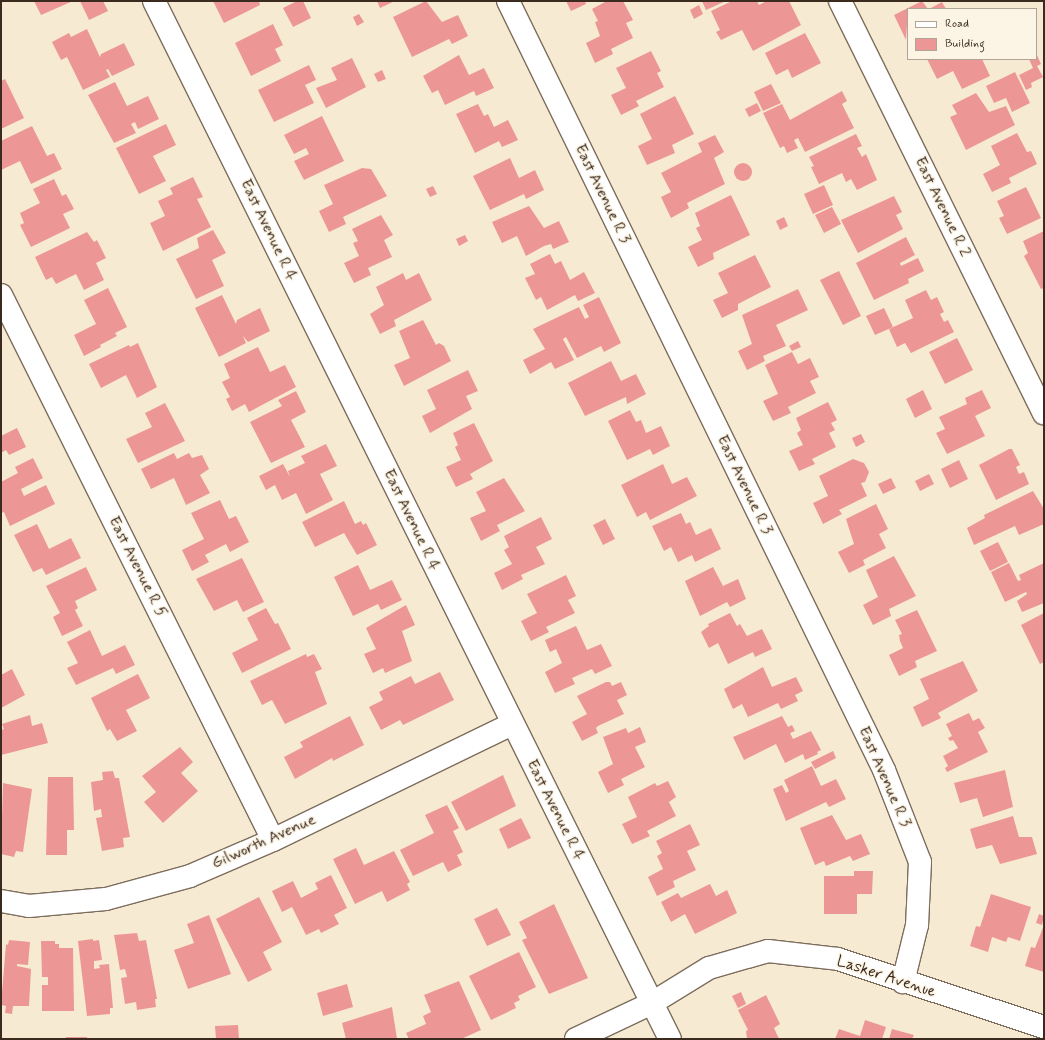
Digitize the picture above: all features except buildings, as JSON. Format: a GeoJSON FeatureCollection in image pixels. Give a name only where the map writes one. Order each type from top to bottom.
{"type":"FeatureCollection","features":[{"type":"Feature","properties":{"kind":"street","name":"East Avenue R 4"},"geometry":{"type":"LineString","coordinates":[[154,1],[512,724],[670,1039]]}},
{"type":"Feature","properties":{"kind":"street","name":"East Avenue R 3"},"geometry":{"type":"LineString","coordinates":[[508,1],[884,770],[920,862],[917,925],[903,982]]}},
{"type":"Feature","properties":{"kind":"street","name":"East Avenue R 2"},"geometry":{"type":"LineString","coordinates":[[840,1],[1044,413]]}},
{"type":"Feature","properties":{"kind":"street","name":"East Avenue R 5"},"geometry":{"type":"LineString","coordinates":[[1,295],[273,840]]}},
{"type":"Feature","properties":{"kind":"street","name":"Gilworth Avenue"},"geometry":{"type":"LineString","coordinates":[[1,901],[29,906],[106,899],[190,876],[273,840],[512,724]]}},
{"type":"Feature","properties":{"kind":"street","name":"Lasker Avenue"},"geometry":{"type":"LineString","coordinates":[[576,1039],[652,1003],[709,968],[768,952],[838,959],[903,982],[1044,1027]]}}]}
